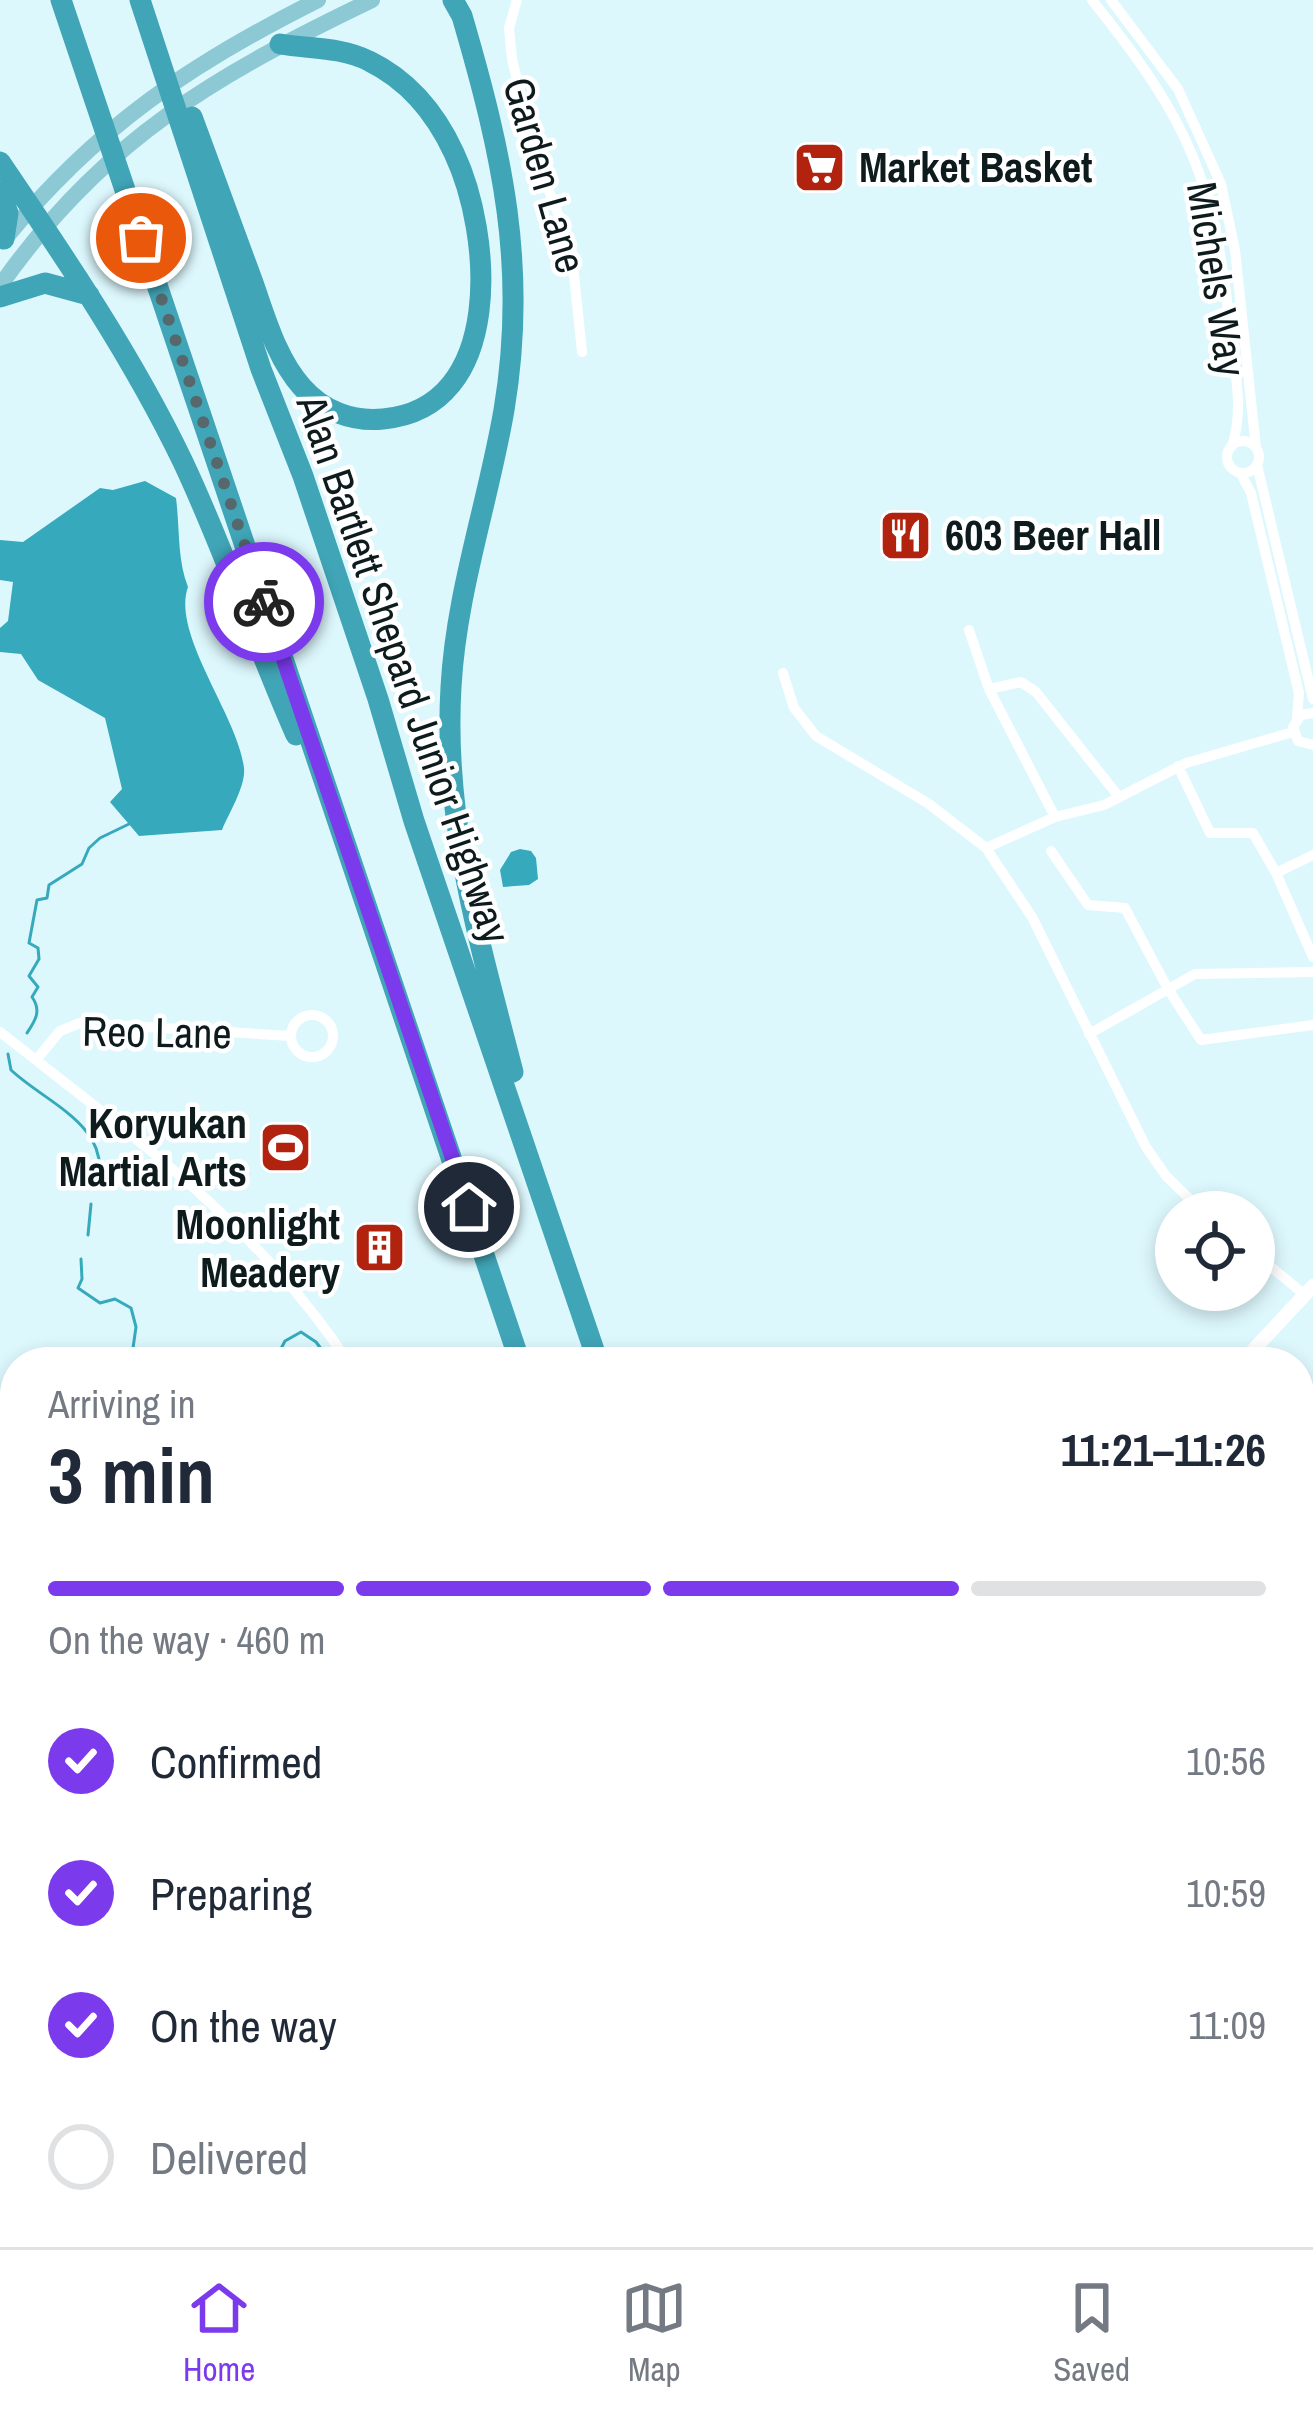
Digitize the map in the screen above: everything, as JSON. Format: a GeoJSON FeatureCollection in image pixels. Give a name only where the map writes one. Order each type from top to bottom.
{"type":"FeatureCollection","features":[{"type":"Feature","properties":{"kind":"highway"},"geometry":{"type":"LineString","coordinates":[[61,0],[515,1347]]}},
{"type":"Feature","properties":{"kind":"highway"},"geometry":{"type":"LineString","coordinates":[[142,0],[171,62],[286,365],[314,399],[342,415],[368,420],[407,414],[447,389],[467,357],[476,328],[479,250],[462,170],[431,114],[392,74],[352,53],[280,44]]}},
{"type":"Feature","properties":{"kind":"highway","name":"Alan Bartlett Shepard Junior Highway"},"geometry":{"type":"LineString","coordinates":[[142,0],[254,348],[318,521],[593,1347]]}},
{"type":"Feature","properties":{"kind":"highway"},"geometry":{"type":"LineString","coordinates":[[460,6],[505,177],[513,309],[505,406],[456,640],[451,780],[471,910],[551,1217]]}},
{"type":"Feature","properties":{"kind":"highway"},"geometry":{"type":"LineString","coordinates":[[0,162],[89,295],[182,460],[353,865]]}},
{"type":"Feature","properties":{"kind":"highway"},"geometry":{"type":"LineString","coordinates":[[0,192],[8,213],[2,242]]}},
{"type":"Feature","properties":{"kind":"highway"},"geometry":{"type":"LineString","coordinates":[[0,297],[45,283],[89,295]]}},
{"type":"Feature","properties":{"kind":"main road"},"geometry":{"type":"LineString","coordinates":[[2,242],[84,153],[200,63],[318,0]]}},
{"type":"Feature","properties":{"kind":"main road"},"geometry":{"type":"LineString","coordinates":[[0,286],[44,228],[156,122],[280,44],[372,0]]}},
{"type":"Feature","properties":{"kind":"street","name":"Garden Lane"},"geometry":{"type":"LineString","coordinates":[[517,0],[508,28],[512,59],[535,156],[571,246],[582,352]]}},
{"type":"Feature","properties":{"kind":"street","name":"Michels Way"},"geometry":{"type":"LineString","coordinates":[[1092,0],[1163,94],[1206,185],[1221,253],[1235,374],[1239,419],[1232,446]]}},
{"type":"Feature","properties":{"kind":"street","name":"Michels Way"},"geometry":{"type":"LineString","coordinates":[[1111,0],[1178,88],[1221,184],[1233,241],[1256,448]]}},
{"type":"Feature","properties":{"kind":"street"},"geometry":{"type":"LineString","coordinates":[[1293,732],[1299,694],[1255,511],[1241,473],[1228,465],[1232,446],[1247,442],[1256,448],[1313,699]]}},
{"type":"Feature","properties":{"kind":"street"},"geometry":{"type":"LineString","coordinates":[[1241,473],[1257,465]]}},
{"type":"Feature","properties":{"kind":"street"},"geometry":{"type":"LineString","coordinates":[[968,630],[988,688],[1054,818]]}},
{"type":"Feature","properties":{"kind":"street"},"geometry":{"type":"LineString","coordinates":[[782,673],[794,708],[815,736],[929,804],[986,848],[1019,894],[1154,1160],[1183,1191]]}},
{"type":"Feature","properties":{"kind":"street"},"geometry":{"type":"LineString","coordinates":[[988,688],[1021,682],[1036,692],[1119,797]]}},
{"type":"Feature","properties":{"kind":"street"},"geometry":{"type":"LineString","coordinates":[[1297,718],[1313,713]]}},
{"type":"Feature","properties":{"kind":"street"},"geometry":{"type":"LineString","coordinates":[[1293,732],[1311,747]]}},
{"type":"Feature","properties":{"kind":"street"},"geometry":{"type":"LineString","coordinates":[[986,848],[1054,818],[1119,797],[1212,753],[1293,732]]}},
{"type":"Feature","properties":{"kind":"street"},"geometry":{"type":"LineString","coordinates":[[1178,766],[1210,833],[1252,833],[1276,873],[1313,957]]}},
{"type":"Feature","properties":{"kind":"street"},"geometry":{"type":"LineString","coordinates":[[1051,851],[1088,905],[1125,908],[1201,1040],[1313,1024]]}},
{"type":"Feature","properties":{"kind":"street"},"geometry":{"type":"LineString","coordinates":[[1276,873],[1313,855]]}},
{"type":"Feature","properties":{"kind":"street"},"geometry":{"type":"LineString","coordinates":[[1089,1034],[1195,974],[1313,972]]}},
{"type":"Feature","properties":{"kind":"street","name":"Reo Lane"},"geometry":{"type":"LineString","coordinates":[[36,1060],[60,1031],[80,1023],[291,1036]]}},
{"type":"Feature","properties":{"kind":"street"},"geometry":{"type":"LineString","coordinates":[[0,1033],[224,1212],[305,1300],[338,1347]]}},
{"type":"Feature","properties":{"kind":"street"},"geometry":{"type":"LineString","coordinates":[[1256,1347],[1309,1290],[1275,1267]]}},
{"type":"Feature","properties":{"kind":"shaded area"},"geometry":{"type":"Polygon","coordinates":[[[145,481],[176,498],[189,628],[244,768],[240,791],[222,830],[139,836],[110,802],[122,789],[105,718],[38,680],[21,654],[0,652],[0,628],[8,621],[13,582],[0,580],[0,540],[23,542],[100,488],[113,490],[145,481]]]}},
{"type":"Feature","properties":{"kind":"shaded area"},"geometry":{"type":"Polygon","coordinates":[[[531,851],[536,858],[538,879],[529,885],[503,887],[500,870],[511,852],[531,851]]]}},
{"type":"Feature","properties":{"kind":"waterway"},"geometry":{"type":"LineString","coordinates":[[27,1033],[37,1011],[32,997],[38,987],[29,976],[39,959],[38,948],[29,943],[37,900],[47,898],[49,885],[82,864],[100,838],[129,824]]}},
{"type":"Feature","properties":{"kind":"waterway"},"geometry":{"type":"LineString","coordinates":[[8,1054],[11,1070],[85,1130],[95,1145],[98,1182]]}},
{"type":"Feature","properties":{"kind":"waterway"},"geometry":{"type":"LineString","coordinates":[[88,1235],[91,1204]]}},
{"type":"Feature","properties":{"kind":"waterway"},"geometry":{"type":"LineString","coordinates":[[81,1259],[78,1288],[100,1303],[115,1299],[131,1308],[136,1327],[133,1347]]}},
{"type":"Feature","properties":{"kind":"waterway"},"geometry":{"type":"LineString","coordinates":[[282,1347],[301,1332],[320,1347]]}},
{"type":"Feature","properties":{"kind":"way so far"},"geometry":{"type":"LineString","coordinates":[[141,238],[264,602]]}},
{"type":"Feature","properties":{"kind":"place","name":"Market Basket"},"geometry":{"type":"Point","coordinates":[820,167]}},
{"type":"Feature","properties":{"kind":"place","name":"603 Beer Hall"},"geometry":{"type":"Point","coordinates":[906,535]}},
{"type":"Feature","properties":{"kind":"place","name":"Koryukan Martial Arts"},"geometry":{"type":"Point","coordinates":[286,1147]}},
{"type":"Feature","properties":{"kind":"place","name":"Moonlight Meadery"},"geometry":{"type":"Point","coordinates":[379,1248]}},
{"type":"Feature","properties":{"kind":"route"},"geometry":{"type":"LineString","coordinates":[[264,602],[469,1207]]}}]}
